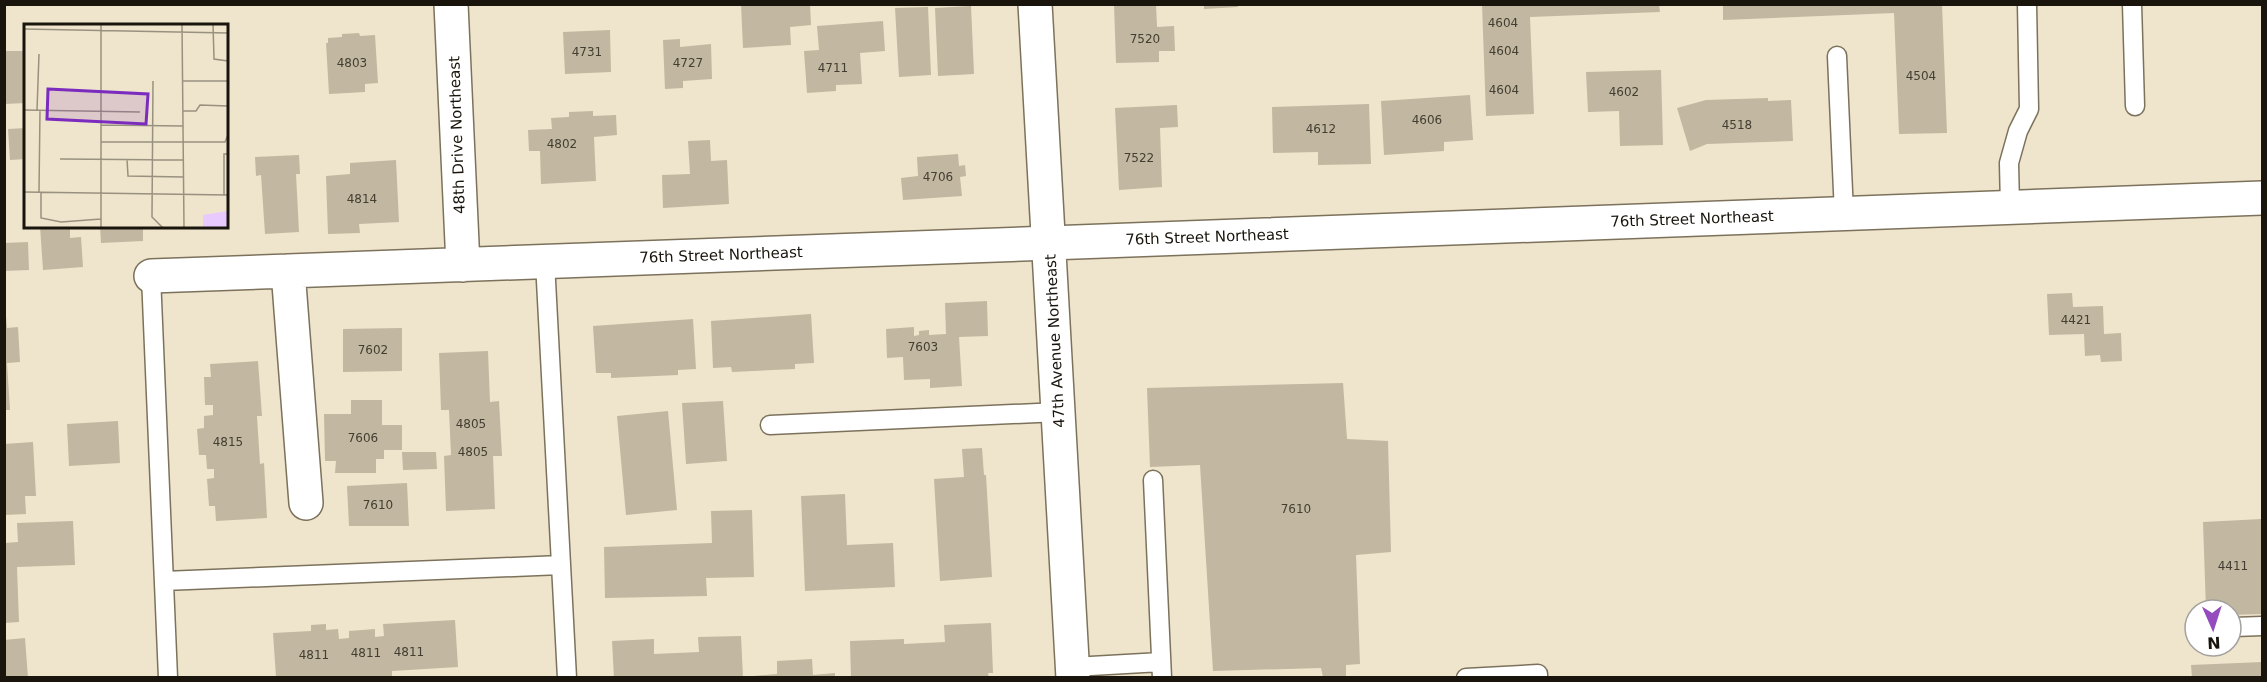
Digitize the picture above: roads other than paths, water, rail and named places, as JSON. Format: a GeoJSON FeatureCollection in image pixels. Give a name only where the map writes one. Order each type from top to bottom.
{"type":"FeatureCollection","features":[{"type":"Feature","properties":{"kind":"street","name":"48th Drive Northeast"},"geometry":{"type":"LineString","coordinates":[[452,4],[462,265]]}},
{"type":"Feature","properties":{"kind":"street","name":"47th Avenue Northeast"},"geometry":{"type":"LineString","coordinates":[[1035,4],[1073,672]]}},
{"type":"Feature","properties":{"kind":"street","name":"76th Street Northeast"},"geometry":{"type":"LineString","coordinates":[[151,276],[2262,198]]}},
{"type":"Feature","properties":{"kind":"street"},"geometry":{"type":"LineString","coordinates":[[288,271],[306,503]]}},
{"type":"Feature","properties":{"kind":"lane"},"geometry":{"type":"LineString","coordinates":[[2010,207],[2009,163],[2018,131],[2029,109],[2027,4]]}},
{"type":"Feature","properties":{"kind":"lane"},"geometry":{"type":"LineString","coordinates":[[2132,4],[2136,106]]}},
{"type":"Feature","properties":{"kind":"lane"},"geometry":{"type":"LineString","coordinates":[[1836,56],[1844,214]]}},
{"type":"Feature","properties":{"kind":"lane"},"geometry":{"type":"LineString","coordinates":[[545,261],[567,678]]}},
{"type":"Feature","properties":{"kind":"lane"},"geometry":{"type":"LineString","coordinates":[[151,276],[168,678]]}},
{"type":"Feature","properties":{"kind":"lane"},"geometry":{"type":"LineString","coordinates":[[770,425],[1059,411]]}},
{"type":"Feature","properties":{"kind":"lane"},"geometry":{"type":"LineString","coordinates":[[1073,672],[1162,670],[1153,480]]}},
{"type":"Feature","properties":{"kind":"lane"},"geometry":{"type":"LineString","coordinates":[[164,581],[561,564]]}},
{"type":"Feature","properties":{"kind":"lane"},"geometry":{"type":"LineString","coordinates":[[2243,627],[2262,626]]}},
{"type":"Feature","properties":{"kind":"lane"},"geometry":{"type":"LineString","coordinates":[[1466,678],[1538,674],[1538,678]]}}]}
